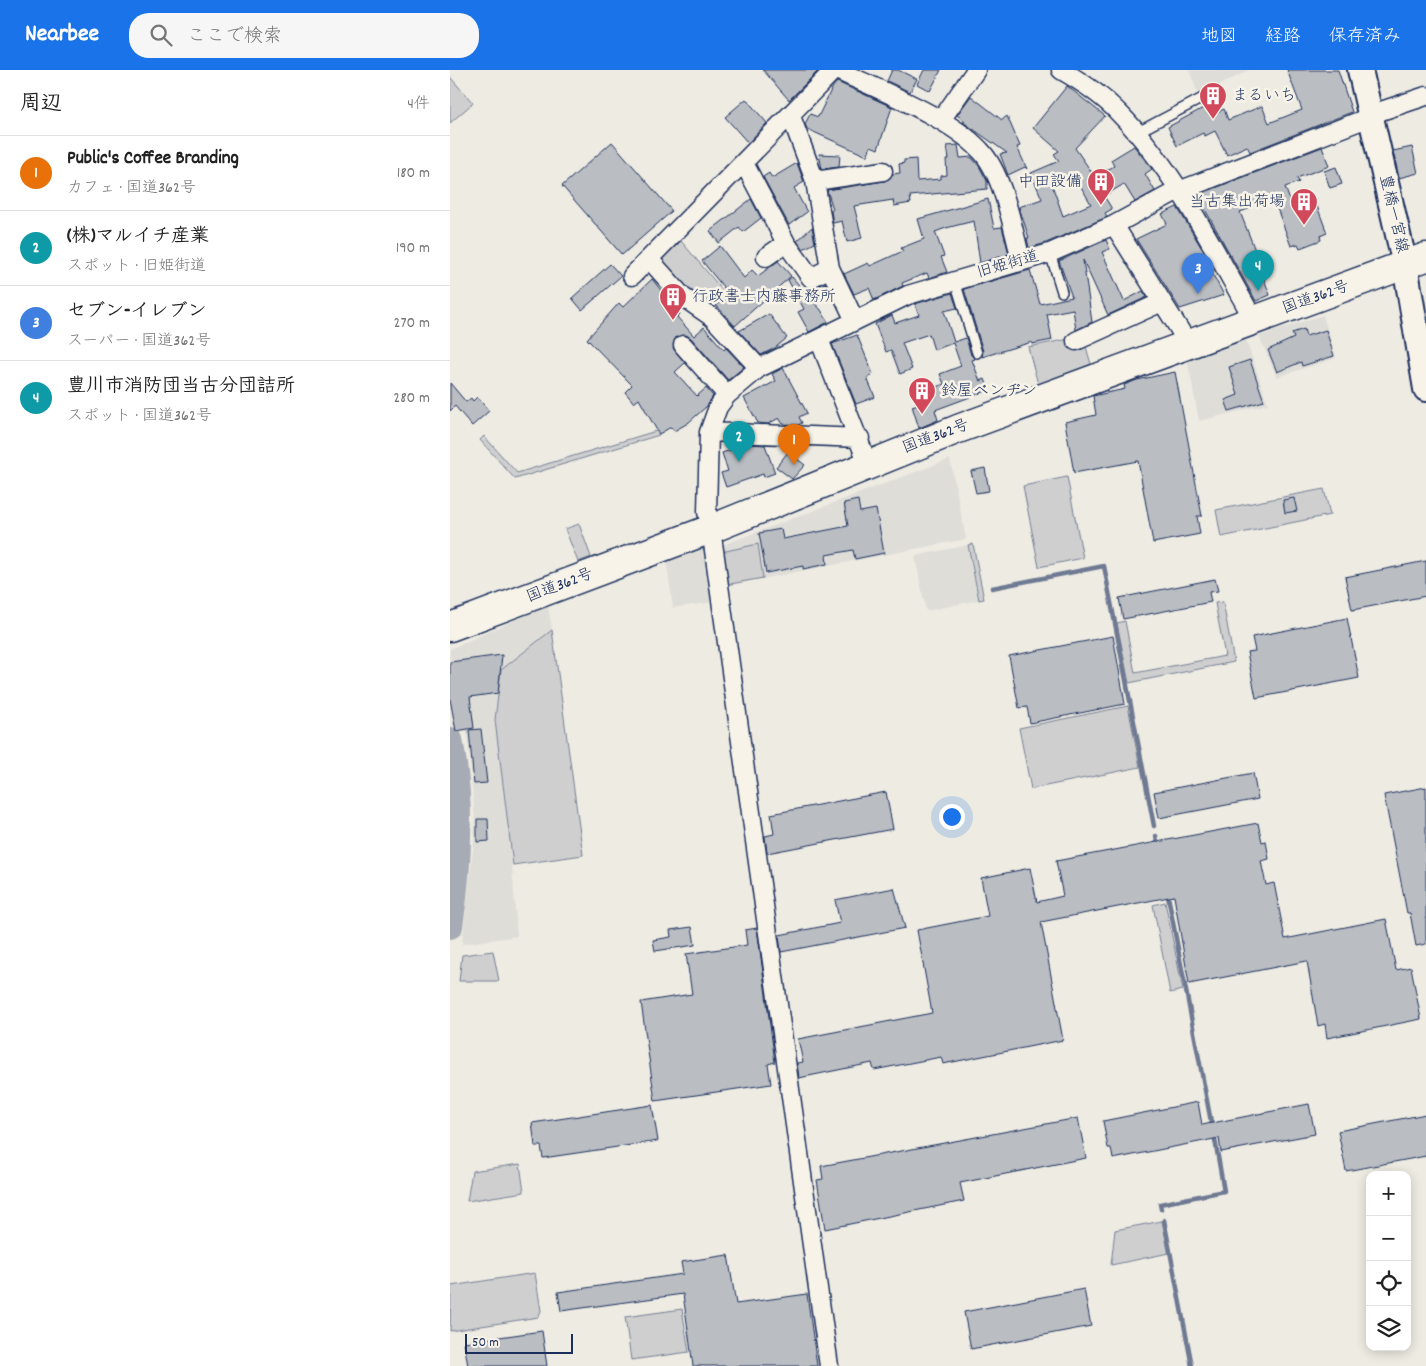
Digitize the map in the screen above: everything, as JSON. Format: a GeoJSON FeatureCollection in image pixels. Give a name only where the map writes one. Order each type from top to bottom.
{"type":"FeatureCollection","features":[{"type":"Feature","properties":{"kind":"highway","name":"国道362号"},"geometry":{"type":"LineString","coordinates":[[450,627],[711,529],[868,464],[1188,342],[1415,261]]}},
{"type":"Feature","properties":{"kind":"main road","name":"豊橋一宮線"},"geometry":{"type":"LineString","coordinates":[[1360,70],[1370,117],[1415,261],[1426,389]]}},
{"type":"Feature","properties":{"kind":"street"},"geometry":{"type":"LineString","coordinates":[[632,276],[791,116],[808,94],[836,70],[941,120],[980,150],[992,167],[1006,201],[1021,260]]}},
{"type":"Feature","properties":{"kind":"street"},"geometry":{"type":"LineString","coordinates":[[941,120],[976,70]]}},
{"type":"Feature","properties":{"kind":"street"},"geometry":{"type":"LineString","coordinates":[[1061,70],[1089,87],[1120,113],[1181,191],[1254,320]]}},
{"type":"Feature","properties":{"kind":"street","name":"旧姫街道"},"geometry":{"type":"LineString","coordinates":[[829,1366],[711,529],[707,512],[709,432],[718,407],[727,396],[759,368],[908,295],[1021,260],[1050,253],[1114,225],[1181,191],[1381,111],[1426,96]]}},
{"type":"Feature","properties":{"kind":"street"},"geometry":{"type":"LineString","coordinates":[[791,116],[815,181],[830,268],[855,321]]}},
{"type":"Feature","properties":{"kind":"street"},"geometry":{"type":"LineString","coordinates":[[744,163],[786,243],[811,278],[830,268]]}},
{"type":"Feature","properties":{"kind":"street"},"geometry":{"type":"LineString","coordinates":[[815,181],[883,171]]}},
{"type":"Feature","properties":{"kind":"street"},"geometry":{"type":"LineString","coordinates":[[1114,225],[1188,342]]}},
{"type":"Feature","properties":{"kind":"street"},"geometry":{"type":"LineString","coordinates":[[766,257],[786,243]]}},
{"type":"Feature","properties":{"kind":"street"},"geometry":{"type":"LineString","coordinates":[[650,259],[683,297],[712,317],[759,368]]}},
{"type":"Feature","properties":{"kind":"street"},"geometry":{"type":"LineString","coordinates":[[1076,341],[1162,302]]}},
{"type":"Feature","properties":{"kind":"street"},"geometry":{"type":"LineString","coordinates":[[819,339],[860,438],[868,464]]}},
{"type":"Feature","properties":{"kind":"street"},"geometry":{"type":"LineString","coordinates":[[683,345],[727,396]]}},
{"type":"Feature","properties":{"kind":"street"},"geometry":{"type":"LineString","coordinates":[[709,432],[860,438]]}},
{"type":"Feature","properties":{"kind":"lane"},"geometry":{"type":"LineString","coordinates":[[1136,133],[1214,92]]}},
{"type":"Feature","properties":{"kind":"lane"},"geometry":{"type":"LineString","coordinates":[[1050,253],[1062,292]]}},
{"type":"Feature","properties":{"kind":"lane"},"geometry":{"type":"LineString","coordinates":[[955,281],[977,353]]}},
{"type":"Feature","properties":{"kind":"shaded area"},"geometry":{"type":"Polygon","coordinates":[[[1189,70],[1249,70],[1199,96],[1189,70]]]}},
{"type":"Feature","properties":{"kind":"shaded area"},"geometry":{"type":"Polygon","coordinates":[[[450,77],[473,103],[450,123],[450,77]]]}},
{"type":"Feature","properties":{"kind":"shaded area"},"geometry":{"type":"Polygon","coordinates":[[[681,241],[724,292],[708,309],[659,262],[681,241]]]}},
{"type":"Feature","properties":{"kind":"shaded area"},"geometry":{"type":"Polygon","coordinates":[[[1323,315],[1336,358],[1277,377],[1259,336],[1323,315]]]}},
{"type":"Feature","properties":{"kind":"shaded area"},"geometry":{"type":"Polygon","coordinates":[[[1100,333],[1086,347],[1091,364],[1038,384],[1028,347],[1100,333]]]}},
{"type":"Feature","properties":{"kind":"shaded area"},"geometry":{"type":"Polygon","coordinates":[[[1246,340],[1268,404],[1199,421],[1187,358],[1246,340]]]}},
{"type":"Feature","properties":{"kind":"shaded area"},"geometry":{"type":"Polygon","coordinates":[[[656,431],[659,435],[515,479],[480,440],[484,436],[517,473],[656,431]]]}},
{"type":"Feature","properties":{"kind":"shaded area"},"geometry":{"type":"Polygon","coordinates":[[[950,459],[966,539],[725,586],[720,546],[950,459]]]}},
{"type":"Feature","properties":{"kind":"shaded area"},"geometry":{"type":"Polygon","coordinates":[[[1067,477],[1083,558],[1039,567],[1023,486],[1067,477]]]}},
{"type":"Feature","properties":{"kind":"shaded area"},"geometry":{"type":"Polygon","coordinates":[[[1324,489],[1330,515],[1221,537],[1216,510],[1324,489]]]}},
{"type":"Feature","properties":{"kind":"shaded area"},"geometry":{"type":"Polygon","coordinates":[[[579,524],[591,557],[578,562],[565,529],[579,524]]]}},
{"type":"Feature","properties":{"kind":"shaded area"},"geometry":{"type":"Polygon","coordinates":[[[706,543],[714,602],[673,608],[666,558],[706,543]]]}},
{"type":"Feature","properties":{"kind":"shaded area"},"geometry":{"type":"Polygon","coordinates":[[[758,544],[763,578],[725,585],[721,552],[758,544]]]}},
{"type":"Feature","properties":{"kind":"shaded area"},"geometry":{"type":"Polygon","coordinates":[[[973,544],[984,599],[979,600],[968,545],[973,544]]]}},
{"type":"Feature","properties":{"kind":"shaded area"},"geometry":{"type":"Polygon","coordinates":[[[968,545],[979,600],[926,611],[915,556],[968,545]]]}},
{"type":"Feature","properties":{"kind":"shaded area"},"geometry":{"type":"Polygon","coordinates":[[[1223,602],[1234,662],[1129,683],[1117,623],[1125,621],[1135,673],[1225,656],[1215,603],[1223,602]]]}},
{"type":"Feature","properties":{"kind":"shaded area"},"geometry":{"type":"Polygon","coordinates":[[[548,605],[552,630],[501,670],[495,719],[512,865],[517,936],[462,944],[475,819],[467,731],[455,732],[450,703],[450,649],[548,605]]]}},
{"type":"Feature","properties":{"kind":"shaded area"},"geometry":{"type":"Polygon","coordinates":[[[552,630],[583,855],[513,865],[495,720],[501,670],[552,630]]]}},
{"type":"Feature","properties":{"kind":"shaded area"},"geometry":{"type":"Polygon","coordinates":[[[1128,706],[1140,767],[1031,789],[1019,728],[1128,706]]]}},
{"type":"Feature","properties":{"kind":"shaded area"},"geometry":{"type":"Polygon","coordinates":[[[1165,902],[1183,990],[1170,993],[1153,905],[1165,902]]]}},
{"type":"Feature","properties":{"kind":"shaded area"},"geometry":{"type":"Polygon","coordinates":[[[493,951],[499,981],[459,981],[462,955],[493,951]]]}},
{"type":"Feature","properties":{"kind":"shaded area"},"geometry":{"type":"Polygon","coordinates":[[[520,1164],[524,1192],[467,1201],[472,1171],[520,1164]]]}},
{"type":"Feature","properties":{"kind":"shaded area"},"geometry":{"type":"Polygon","coordinates":[[[1162,1221],[1169,1253],[1111,1265],[1115,1230],[1162,1221]]]}},
{"type":"Feature","properties":{"kind":"shaded area"},"geometry":{"type":"Polygon","coordinates":[[[535,1273],[541,1311],[538,1317],[450,1331],[451,1286],[535,1273]]]}},
{"type":"Feature","properties":{"kind":"shaded area"},"geometry":{"type":"Polygon","coordinates":[[[682,1309],[689,1352],[631,1360],[625,1317],[682,1309]]]}},
{"type":"Feature","properties":{"kind":"building"},"geometry":{"type":"Polygon","coordinates":[[[763,70],[819,70],[789,100],[763,70]]]}},
{"type":"Feature","properties":{"kind":"building"},"geometry":{"type":"Polygon","coordinates":[[[892,70],[898,70],[917,79],[910,92],[887,81],[892,70]]]}},
{"type":"Feature","properties":{"kind":"building"},"geometry":{"type":"Polygon","coordinates":[[[924,70],[941,70],[930,91],[917,84],[924,70]]]}},
{"type":"Feature","properties":{"kind":"building"},"geometry":{"type":"Polygon","coordinates":[[[1287,70],[1338,70],[1352,112],[1250,152],[1247,146],[1227,155],[1215,131],[1205,136],[1203,133],[1177,146],[1168,127],[1207,106],[1211,115],[1224,109],[1228,120],[1262,106],[1269,123],[1302,110],[1287,70]]]}},
{"type":"Feature","properties":{"kind":"building"},"geometry":{"type":"Polygon","coordinates":[[[837,82],[892,107],[878,149],[871,146],[867,156],[807,129],[805,124],[810,114],[818,117],[832,88],[837,82]]]}},
{"type":"Feature","properties":{"kind":"building"},"geometry":{"type":"Polygon","coordinates":[[[1067,86],[1105,116],[1075,148],[1095,177],[1114,166],[1111,160],[1134,146],[1152,169],[1145,174],[1155,191],[1135,202],[1124,184],[1104,196],[1112,209],[1105,213],[1107,217],[1046,243],[1029,248],[1027,238],[1029,238],[1019,207],[1042,199],[1031,173],[1059,161],[1054,154],[1059,151],[1033,128],[1067,86]],[[1070,177],[1052,185],[1063,216],[1091,204],[1077,180],[1073,183],[1070,177]]]}},
{"type":"Feature","properties":{"kind":"building"},"geometry":{"type":"Polygon","coordinates":[[[971,96],[1002,120],[1007,116],[1020,146],[1017,147],[1027,169],[1025,167],[1008,175],[1000,154],[1007,153],[963,122],[965,121],[957,115],[971,96]]]}},
{"type":"Feature","properties":{"kind":"building"},"geometry":{"type":"Polygon","coordinates":[[[746,99],[767,123],[748,143],[725,117],[746,99]]]}},
{"type":"Feature","properties":{"kind":"building"},"geometry":{"type":"Polygon","coordinates":[[[612,142],[672,211],[622,255],[562,186],[612,142]]]}},
{"type":"Feature","properties":{"kind":"building"},"geometry":{"type":"Polygon","coordinates":[[[958,145],[960,158],[971,157],[979,166],[987,181],[987,189],[910,196],[911,203],[894,206],[893,200],[854,206],[862,238],[847,242],[842,221],[833,223],[831,211],[833,209],[827,190],[885,181],[893,174],[900,173],[899,164],[904,163],[904,160],[916,159],[917,181],[941,179],[941,176],[947,175],[946,159],[949,159],[947,146],[958,145]]]}},
{"type":"Feature","properties":{"kind":"building"},"geometry":{"type":"Polygon","coordinates":[[[1322,147],[1329,166],[1297,178],[1299,182],[1285,187],[1293,209],[1308,204],[1310,208],[1317,206],[1327,233],[1320,236],[1321,240],[1300,248],[1298,244],[1291,246],[1272,195],[1249,204],[1251,208],[1240,212],[1266,278],[1264,279],[1270,295],[1256,301],[1197,195],[1322,147]]]}},
{"type":"Feature","properties":{"kind":"building"},"geometry":{"type":"Polygon","coordinates":[[[1412,147],[1418,173],[1399,178],[1393,151],[1412,147]]]}},
{"type":"Feature","properties":{"kind":"building"},"geometry":{"type":"Polygon","coordinates":[[[819,154],[840,155],[839,167],[822,169],[819,154]]]}},
{"type":"Feature","properties":{"kind":"building"},"geometry":{"type":"Polygon","coordinates":[[[797,163],[804,182],[794,188],[807,212],[789,225],[763,177],[769,173],[772,178],[797,163]]]}},
{"type":"Feature","properties":{"kind":"building"},"geometry":{"type":"Polygon","coordinates":[[[1336,167],[1342,184],[1330,188],[1324,171],[1336,167]]]}},
{"type":"Feature","properties":{"kind":"building"},"geometry":{"type":"Polygon","coordinates":[[[751,199],[761,218],[743,232],[739,227],[719,243],[710,231],[751,199]]]}},
{"type":"Feature","properties":{"kind":"building"},"geometry":{"type":"Polygon","coordinates":[[[988,199],[994,228],[1002,227],[1009,254],[980,263],[974,221],[946,228],[935,232],[944,256],[941,257],[947,272],[929,278],[927,273],[902,283],[903,286],[874,300],[869,288],[854,294],[844,274],[868,263],[870,266],[903,251],[901,248],[924,239],[918,219],[988,199]]]}},
{"type":"Feature","properties":{"kind":"building"},"geometry":{"type":"Polygon","coordinates":[[[1177,207],[1210,262],[1207,264],[1224,295],[1180,309],[1136,239],[1167,224],[1162,214],[1177,207]]]}},
{"type":"Feature","properties":{"kind":"building"},"geometry":{"type":"Polygon","coordinates":[[[812,227],[815,243],[803,249],[797,241],[812,227]]]}},
{"type":"Feature","properties":{"kind":"building"},"geometry":{"type":"Polygon","coordinates":[[[1106,240],[1110,249],[1102,252],[1124,301],[1143,291],[1147,297],[1108,315],[1083,260],[1092,322],[1076,330],[1073,309],[1047,314],[1052,340],[1032,344],[1032,342],[982,357],[983,351],[964,289],[1030,270],[1040,304],[1072,297],[1059,261],[1106,240]]]}},
{"type":"Feature","properties":{"kind":"building"},"geometry":{"type":"Polygon","coordinates":[[[720,246],[744,278],[752,270],[758,276],[778,261],[791,276],[735,326],[716,305],[729,294],[702,261],[720,246]]]}},
{"type":"Feature","properties":{"kind":"building"},"geometry":{"type":"Polygon","coordinates":[[[610,264],[621,276],[582,310],[572,298],[610,264]]]}},
{"type":"Feature","properties":{"kind":"building"},"geometry":{"type":"Polygon","coordinates":[[[792,277],[821,310],[828,322],[809,332],[798,312],[804,309],[788,280],[792,277]]]}},
{"type":"Feature","properties":{"kind":"building"},"geometry":{"type":"Polygon","coordinates":[[[652,279],[680,314],[677,317],[694,336],[704,327],[724,350],[726,348],[744,367],[728,380],[691,338],[686,335],[676,337],[673,348],[685,363],[675,372],[697,396],[706,388],[713,396],[707,406],[688,423],[674,431],[671,427],[659,434],[639,399],[634,403],[625,392],[632,385],[587,339],[619,303],[623,307],[652,279]]]}},
{"type":"Feature","properties":{"kind":"building"},"geometry":{"type":"Polygon","coordinates":[[[825,283],[833,298],[826,302],[818,286],[825,283]]]}},
{"type":"Feature","properties":{"kind":"building"},"geometry":{"type":"Polygon","coordinates":[[[952,293],[957,308],[944,311],[954,342],[966,338],[971,355],[975,359],[972,360],[980,381],[985,379],[989,390],[935,410],[938,420],[919,428],[912,406],[921,403],[917,394],[944,384],[940,374],[961,366],[953,343],[934,350],[929,334],[902,343],[912,369],[900,374],[891,350],[886,352],[875,324],[892,315],[895,323],[919,315],[915,304],[952,293]]]}},
{"type":"Feature","properties":{"kind":"building"},"geometry":{"type":"Polygon","coordinates":[[[769,314],[787,338],[775,348],[761,355],[739,331],[769,314]]]}},
{"type":"Feature","properties":{"kind":"building"},"geometry":{"type":"Polygon","coordinates":[[[1304,329],[1306,336],[1326,330],[1334,356],[1302,366],[1301,362],[1277,372],[1268,350],[1294,338],[1292,333],[1304,329]]]}},
{"type":"Feature","properties":{"kind":"building"},"geometry":{"type":"Polygon","coordinates":[[[857,335],[873,374],[867,378],[875,397],[856,404],[832,344],[857,335]]]}},
{"type":"Feature","properties":{"kind":"building"},"geometry":{"type":"Polygon","coordinates":[[[1250,360],[1264,401],[1229,411],[1225,400],[1238,395],[1229,367],[1250,360]]]}},
{"type":"Feature","properties":{"kind":"building"},"geometry":{"type":"Polygon","coordinates":[[[783,368],[807,413],[799,417],[802,423],[798,425],[783,424],[779,418],[768,424],[758,423],[744,398],[776,381],[772,374],[783,368]]]}},
{"type":"Feature","properties":{"kind":"building"},"geometry":{"type":"Polygon","coordinates":[[[1175,372],[1202,516],[1197,516],[1200,534],[1153,543],[1138,461],[1074,473],[1065,422],[1096,415],[1093,396],[1125,389],[1124,385],[1137,380],[1175,372]]]}},
{"type":"Feature","properties":{"kind":"building"},"geometry":{"type":"Polygon","coordinates":[[[450,383],[466,402],[471,398],[473,401],[477,397],[489,411],[472,426],[455,406],[450,411],[450,383]]]}},
{"type":"Feature","properties":{"kind":"building"},"geometry":{"type":"Polygon","coordinates":[[[749,444],[765,445],[775,473],[764,477],[763,474],[726,487],[721,473],[728,471],[722,453],[749,444]]]}},
{"type":"Feature","properties":{"kind":"building"},"geometry":{"type":"Polygon","coordinates":[[[788,452],[805,465],[792,479],[776,467],[788,452]]]}},
{"type":"Feature","properties":{"kind":"building"},"geometry":{"type":"Polygon","coordinates":[[[985,468],[989,491],[976,493],[971,471],[985,468]]]}},
{"type":"Feature","properties":{"kind":"building"},"geometry":{"type":"Polygon","coordinates":[[[1294,498],[1297,511],[1285,513],[1283,500],[1294,498]]]}},
{"type":"Feature","properties":{"kind":"building"},"geometry":{"type":"Polygon","coordinates":[[[858,500],[860,512],[876,509],[884,553],[855,559],[853,550],[826,555],[827,564],[803,569],[803,566],[766,573],[759,533],[781,529],[783,539],[848,526],[844,503],[858,500]]]}},
{"type":"Feature","properties":{"kind":"building"},"geometry":{"type":"Polygon","coordinates":[[[1426,561],[1426,596],[1352,610],[1345,577],[1426,561]]]}},
{"type":"Feature","properties":{"kind":"building"},"geometry":{"type":"Polygon","coordinates":[[[1215,579],[1218,591],[1209,592],[1211,602],[1123,619],[1119,598],[1215,579]]]}},
{"type":"Feature","properties":{"kind":"building"},"geometry":{"type":"Polygon","coordinates":[[[1347,618],[1359,678],[1256,698],[1247,652],[1255,651],[1252,637],[1347,618]]]}},
{"type":"Feature","properties":{"kind":"building"},"geometry":{"type":"Polygon","coordinates":[[[1113,636],[1125,704],[1030,723],[1027,707],[1019,708],[1009,656],[1113,636]]]}},
{"type":"Feature","properties":{"kind":"building"},"geometry":{"type":"Polygon","coordinates":[[[502,655],[498,693],[470,697],[474,728],[456,731],[450,699],[450,662],[502,655]]]}},
{"type":"Feature","properties":{"kind":"building"},"geometry":{"type":"Polygon","coordinates":[[[481,729],[487,783],[474,784],[469,730],[481,729]]]}},
{"type":"Feature","properties":{"kind":"building"},"geometry":{"type":"Polygon","coordinates":[[[1253,773],[1258,799],[1159,818],[1154,792],[1253,773]]]}},
{"type":"Feature","properties":{"kind":"building"},"geometry":{"type":"Polygon","coordinates":[[[1426,787],[1426,944],[1416,946],[1410,913],[1407,913],[1384,795],[1426,787]]]}},
{"type":"Feature","properties":{"kind":"building"},"geometry":{"type":"Polygon","coordinates":[[[886,792],[893,829],[767,853],[765,836],[774,834],[771,814],[886,792]]]}},
{"type":"Feature","properties":{"kind":"building"},"geometry":{"type":"Polygon","coordinates":[[[477,819],[488,819],[489,841],[477,842],[477,819]]]}},
{"type":"Feature","properties":{"kind":"building"},"geometry":{"type":"Polygon","coordinates":[[[1258,823],[1262,842],[1266,841],[1269,859],[1261,861],[1266,885],[1274,883],[1285,939],[1386,919],[1396,970],[1411,967],[1421,1019],[1327,1038],[1325,1024],[1318,1026],[1307,961],[1189,984],[1174,896],[1041,922],[1063,1040],[943,1064],[941,1057],[874,1070],[872,1063],[799,1078],[797,1063],[803,1062],[798,1039],[932,1013],[917,930],[988,916],[981,878],[1030,868],[1037,902],[1063,896],[1056,861],[1258,823]]]}},
{"type":"Feature","properties":{"kind":"building"},"geometry":{"type":"Polygon","coordinates":[[[894,888],[905,928],[781,952],[779,935],[840,923],[835,900],[894,888]]]}},
{"type":"Feature","properties":{"kind":"building"},"geometry":{"type":"Polygon","coordinates":[[[692,927],[695,945],[655,951],[653,940],[671,937],[670,930],[692,927]]]}},
{"type":"Feature","properties":{"kind":"building"},"geometry":{"type":"Polygon","coordinates":[[[757,928],[775,1062],[768,1064],[771,1084],[655,1101],[641,1002],[692,994],[686,954],[747,945],[745,930],[757,928]]]}},
{"type":"Feature","properties":{"kind":"building"},"geometry":{"type":"Polygon","coordinates":[[[1198,1102],[1202,1125],[1309,1104],[1315,1134],[1221,1152],[1219,1138],[1113,1159],[1111,1148],[1108,1148],[1103,1121],[1198,1102]]]}},
{"type":"Feature","properties":{"kind":"building"},"geometry":{"type":"Polygon","coordinates":[[[652,1105],[658,1141],[543,1158],[541,1146],[535,1146],[532,1123],[652,1105]]]}},
{"type":"Feature","properties":{"kind":"building"},"geometry":{"type":"Polygon","coordinates":[[[1426,1114],[1426,1156],[1346,1171],[1338,1131],[1426,1114]]]}},
{"type":"Feature","properties":{"kind":"building"},"geometry":{"type":"Polygon","coordinates":[[[1078,1118],[1086,1158],[960,1183],[964,1201],[825,1229],[817,1180],[823,1179],[821,1166],[1078,1118]]]}},
{"type":"Feature","properties":{"kind":"building"},"geometry":{"type":"Polygon","coordinates":[[[728,1255],[736,1304],[807,1294],[817,1366],[693,1366],[683,1294],[561,1311],[558,1292],[683,1274],[681,1262],[728,1255]]]}},
{"type":"Feature","properties":{"kind":"building"},"geometry":{"type":"Polygon","coordinates":[[[1084,1289],[1091,1326],[971,1349],[964,1312],[1084,1289]]]}},
{"type":"Feature","properties":{"kind":"building"},"geometry":{"type":"Polygon","coordinates":[[[542,1331],[547,1366],[468,1366],[464,1342],[542,1331]]]}},
{"type":"Feature","properties":{"kind":"waterway"},"geometry":{"type":"LineString","coordinates":[[992,588],[1104,566],[1154,826]]}},
{"type":"Feature","properties":{"kind":"waterway"},"geometry":{"type":"LineString","coordinates":[[450,740],[458,810],[458,856],[450,926]]}},
{"type":"Feature","properties":{"kind":"waterway"},"geometry":{"type":"LineString","coordinates":[[1156,836],[1158,847]]}},
{"type":"Feature","properties":{"kind":"waterway"},"geometry":{"type":"LineString","coordinates":[[1167,891],[1212,1127]]}},
{"type":"Feature","properties":{"kind":"waterway"},"geometry":{"type":"LineString","coordinates":[[1161,1209],[1160,1204],[1224,1191],[1214,1134]]}},
{"type":"Feature","properties":{"kind":"waterway"},"geometry":{"type":"LineString","coordinates":[[1164,1220],[1192,1366]]}},
{"type":"Feature","properties":{"kind":"place","name":"まるいち"},"geometry":{"type":"Point","coordinates":[1213,120]}},
{"type":"Feature","properties":{"kind":"place","name":"中田設備"},"geometry":{"type":"Point","coordinates":[1101,206]}},
{"type":"Feature","properties":{"kind":"place","name":"当古集出荷場"},"geometry":{"type":"Point","coordinates":[1304,226]}},
{"type":"Feature","properties":{"kind":"place","name":"豊川市消防団当古分団詰所"},"geometry":{"type":"Point","coordinates":[1258,291]}},
{"type":"Feature","properties":{"kind":"place","name":"セブン-イレブン"},"geometry":{"type":"Point","coordinates":[1198,294]}},
{"type":"Feature","properties":{"kind":"place","name":"行政書士内藤事務所"},"geometry":{"type":"Point","coordinates":[673,321]}},
{"type":"Feature","properties":{"kind":"place","name":"鈴屋ベンヂン"},"geometry":{"type":"Point","coordinates":[922,415]}},
{"type":"Feature","properties":{"kind":"place","name":"(株)マルイチ産業"},"geometry":{"type":"Point","coordinates":[739,462]}},
{"type":"Feature","properties":{"kind":"place","name":"Public's Coffee Branding"},"geometry":{"type":"Point","coordinates":[794,465]}}]}
